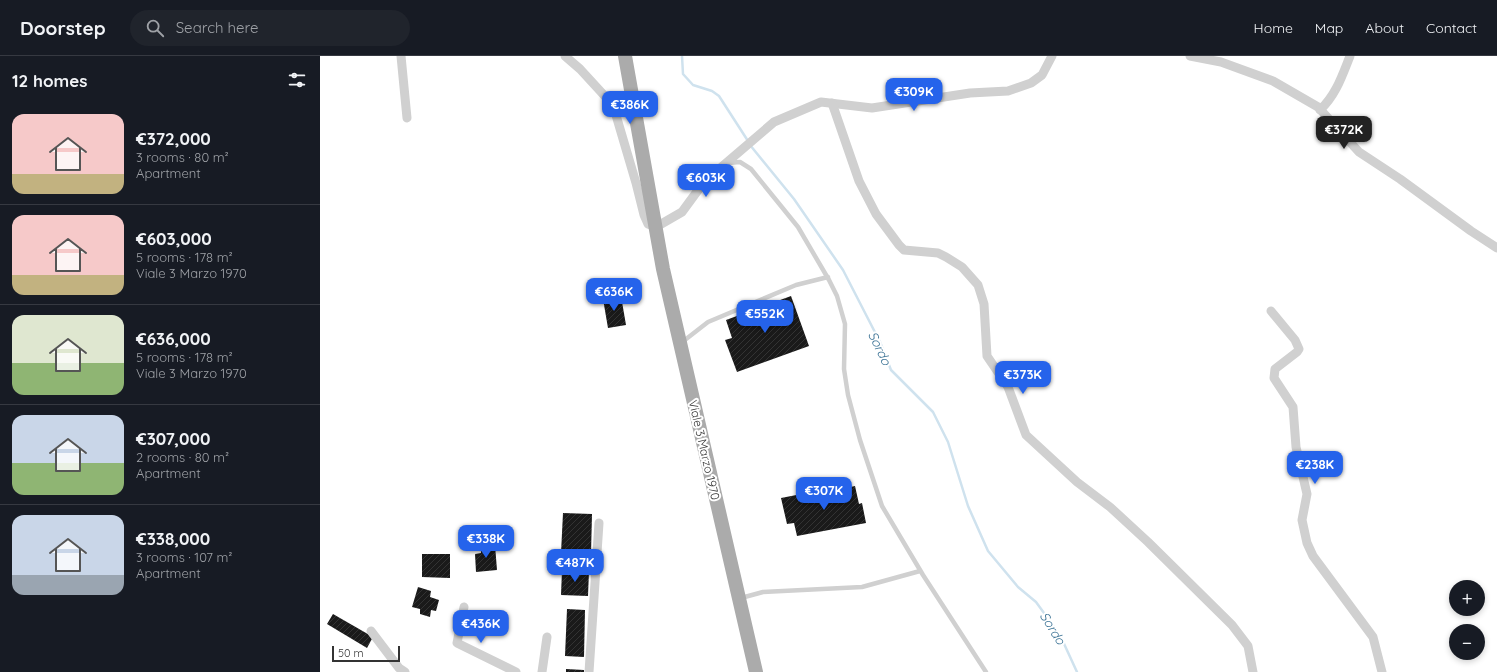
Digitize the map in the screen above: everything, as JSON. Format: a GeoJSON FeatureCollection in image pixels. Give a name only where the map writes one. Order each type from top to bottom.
{"type":"FeatureCollection","features":[{"type":"Feature","properties":{"kind":"main road","name":"Viale 3 Marzo 1970"},"geometry":{"type":"LineString","coordinates":[[625,56],[656,227],[662,269],[756,672]]}},
{"type":"Feature","properties":{"kind":"street"},"geometry":{"type":"LineString","coordinates":[[401,56],[407,118]]}},
{"type":"Feature","properties":{"kind":"street"},"geometry":{"type":"LineString","coordinates":[[565,56],[580,69],[613,105],[644,215],[648,224],[656,227],[682,212],[704,182],[774,122],[821,102],[872,108],[970,93],[1008,91],[1031,83],[1042,75],[1052,56]]}},
{"type":"Feature","properties":{"kind":"street"},"geometry":{"type":"LineString","coordinates":[[1190,56],[1221,62],[1273,81],[1320,110],[1359,152],[1406,183],[1471,231],[1497,248]]}},
{"type":"Feature","properties":{"kind":"street"},"geometry":{"type":"LineString","coordinates":[[1320,110],[1330,100],[1341,80],[1350,56]]}},
{"type":"Feature","properties":{"kind":"street"},"geometry":{"type":"LineString","coordinates":[[832,103],[859,181],[876,214],[898,245],[904,250],[938,253],[946,256],[962,267],[978,285],[984,304],[987,356],[1008,387],[1026,435],[1077,482],[1110,507],[1148,542],[1232,625],[1248,646],[1253,672]]}},
{"type":"Feature","properties":{"kind":"street"},"geometry":{"type":"LineString","coordinates":[[1272,311],[1295,340],[1299,349],[1275,369],[1273,373],[1274,378],[1293,407],[1296,446],[1306,494],[1302,520],[1303,532],[1313,556],[1373,637],[1382,672]]}},
{"type":"Feature","properties":{"kind":"street"},"geometry":{"type":"LineString","coordinates":[[589,672],[599,524]]}},
{"type":"Feature","properties":{"kind":"street"},"geometry":{"type":"LineString","coordinates":[[464,607],[457,644],[516,672]]}},
{"type":"Feature","properties":{"kind":"street"},"geometry":{"type":"LineString","coordinates":[[371,631],[399,668],[405,672]]}},
{"type":"Feature","properties":{"kind":"street"},"geometry":{"type":"LineString","coordinates":[[542,672],[547,637]]}},
{"type":"Feature","properties":{"kind":"lane"},"geometry":{"type":"LineString","coordinates":[[726,163],[740,162],[751,169],[798,228],[828,277],[837,296],[845,324],[844,369],[848,395],[860,440],[882,506],[920,571],[986,672]]}},
{"type":"Feature","properties":{"kind":"lane"},"geometry":{"type":"LineString","coordinates":[[680,344],[708,322],[796,285],[828,277]]}},
{"type":"Feature","properties":{"kind":"lane"},"geometry":{"type":"LineString","coordinates":[[739,599],[763,592],[862,587],[920,571]]}},
{"type":"Feature","properties":{"kind":"building"},"geometry":{"type":"Polygon","coordinates":[[[621,296],[626,325],[608,328],[603,299],[621,296]]]}},
{"type":"Feature","properties":{"kind":"building"},"geometry":{"type":"Polygon","coordinates":[[[791,296],[809,346],[737,372],[725,340],[732,338],[726,320],[791,296]]]}},
{"type":"Feature","properties":{"kind":"building"},"geometry":{"type":"Polygon","coordinates":[[[855,486],[859,504],[862,503],[866,523],[797,536],[794,523],[787,524],[781,498],[822,490],[823,493],[855,486]]]}},
{"type":"Feature","properties":{"kind":"building"},"geometry":{"type":"Polygon","coordinates":[[[563,513],[592,514],[591,554],[561,553],[563,513]]]}},
{"type":"Feature","properties":{"kind":"building"},"geometry":{"type":"Polygon","coordinates":[[[495,545],[497,570],[476,572],[475,554],[481,553],[481,546],[495,545]]]}},
{"type":"Feature","properties":{"kind":"building"},"geometry":{"type":"Polygon","coordinates":[[[422,554],[450,554],[450,578],[422,577],[422,554]]]}},
{"type":"Feature","properties":{"kind":"building"},"geometry":{"type":"Polygon","coordinates":[[[562,570],[589,571],[588,596],[561,595],[562,570]]]}},
{"type":"Feature","properties":{"kind":"building"},"geometry":{"type":"Polygon","coordinates":[[[418,587],[431,591],[430,597],[439,600],[436,611],[431,610],[430,617],[420,614],[420,609],[412,607],[418,587]]]}},
{"type":"Feature","properties":{"kind":"building"},"geometry":{"type":"Polygon","coordinates":[[[567,609],[585,610],[584,657],[565,656],[567,609]]]}},
{"type":"Feature","properties":{"kind":"building"},"geometry":{"type":"Polygon","coordinates":[[[333,614],[373,637],[367,648],[327,624],[333,614]]]}},
{"type":"Feature","properties":{"kind":"building"},"geometry":{"type":"Polygon","coordinates":[[[566,669],[584,670],[584,672],[566,672],[566,669]]]}},
{"type":"Feature","properties":{"kind":"waterway","name":"Sordo"},"geometry":{"type":"LineString","coordinates":[[682,56],[683,74],[693,85],[712,91],[719,96],[748,141]]}},
{"type":"Feature","properties":{"kind":"waterway","name":"Sordo"},"geometry":{"type":"LineString","coordinates":[[750,145],[794,199],[843,270],[880,342],[891,370],[933,412],[948,442],[968,506],[988,551],[1018,587],[1036,602],[1060,635],[1077,672]]}}]}
